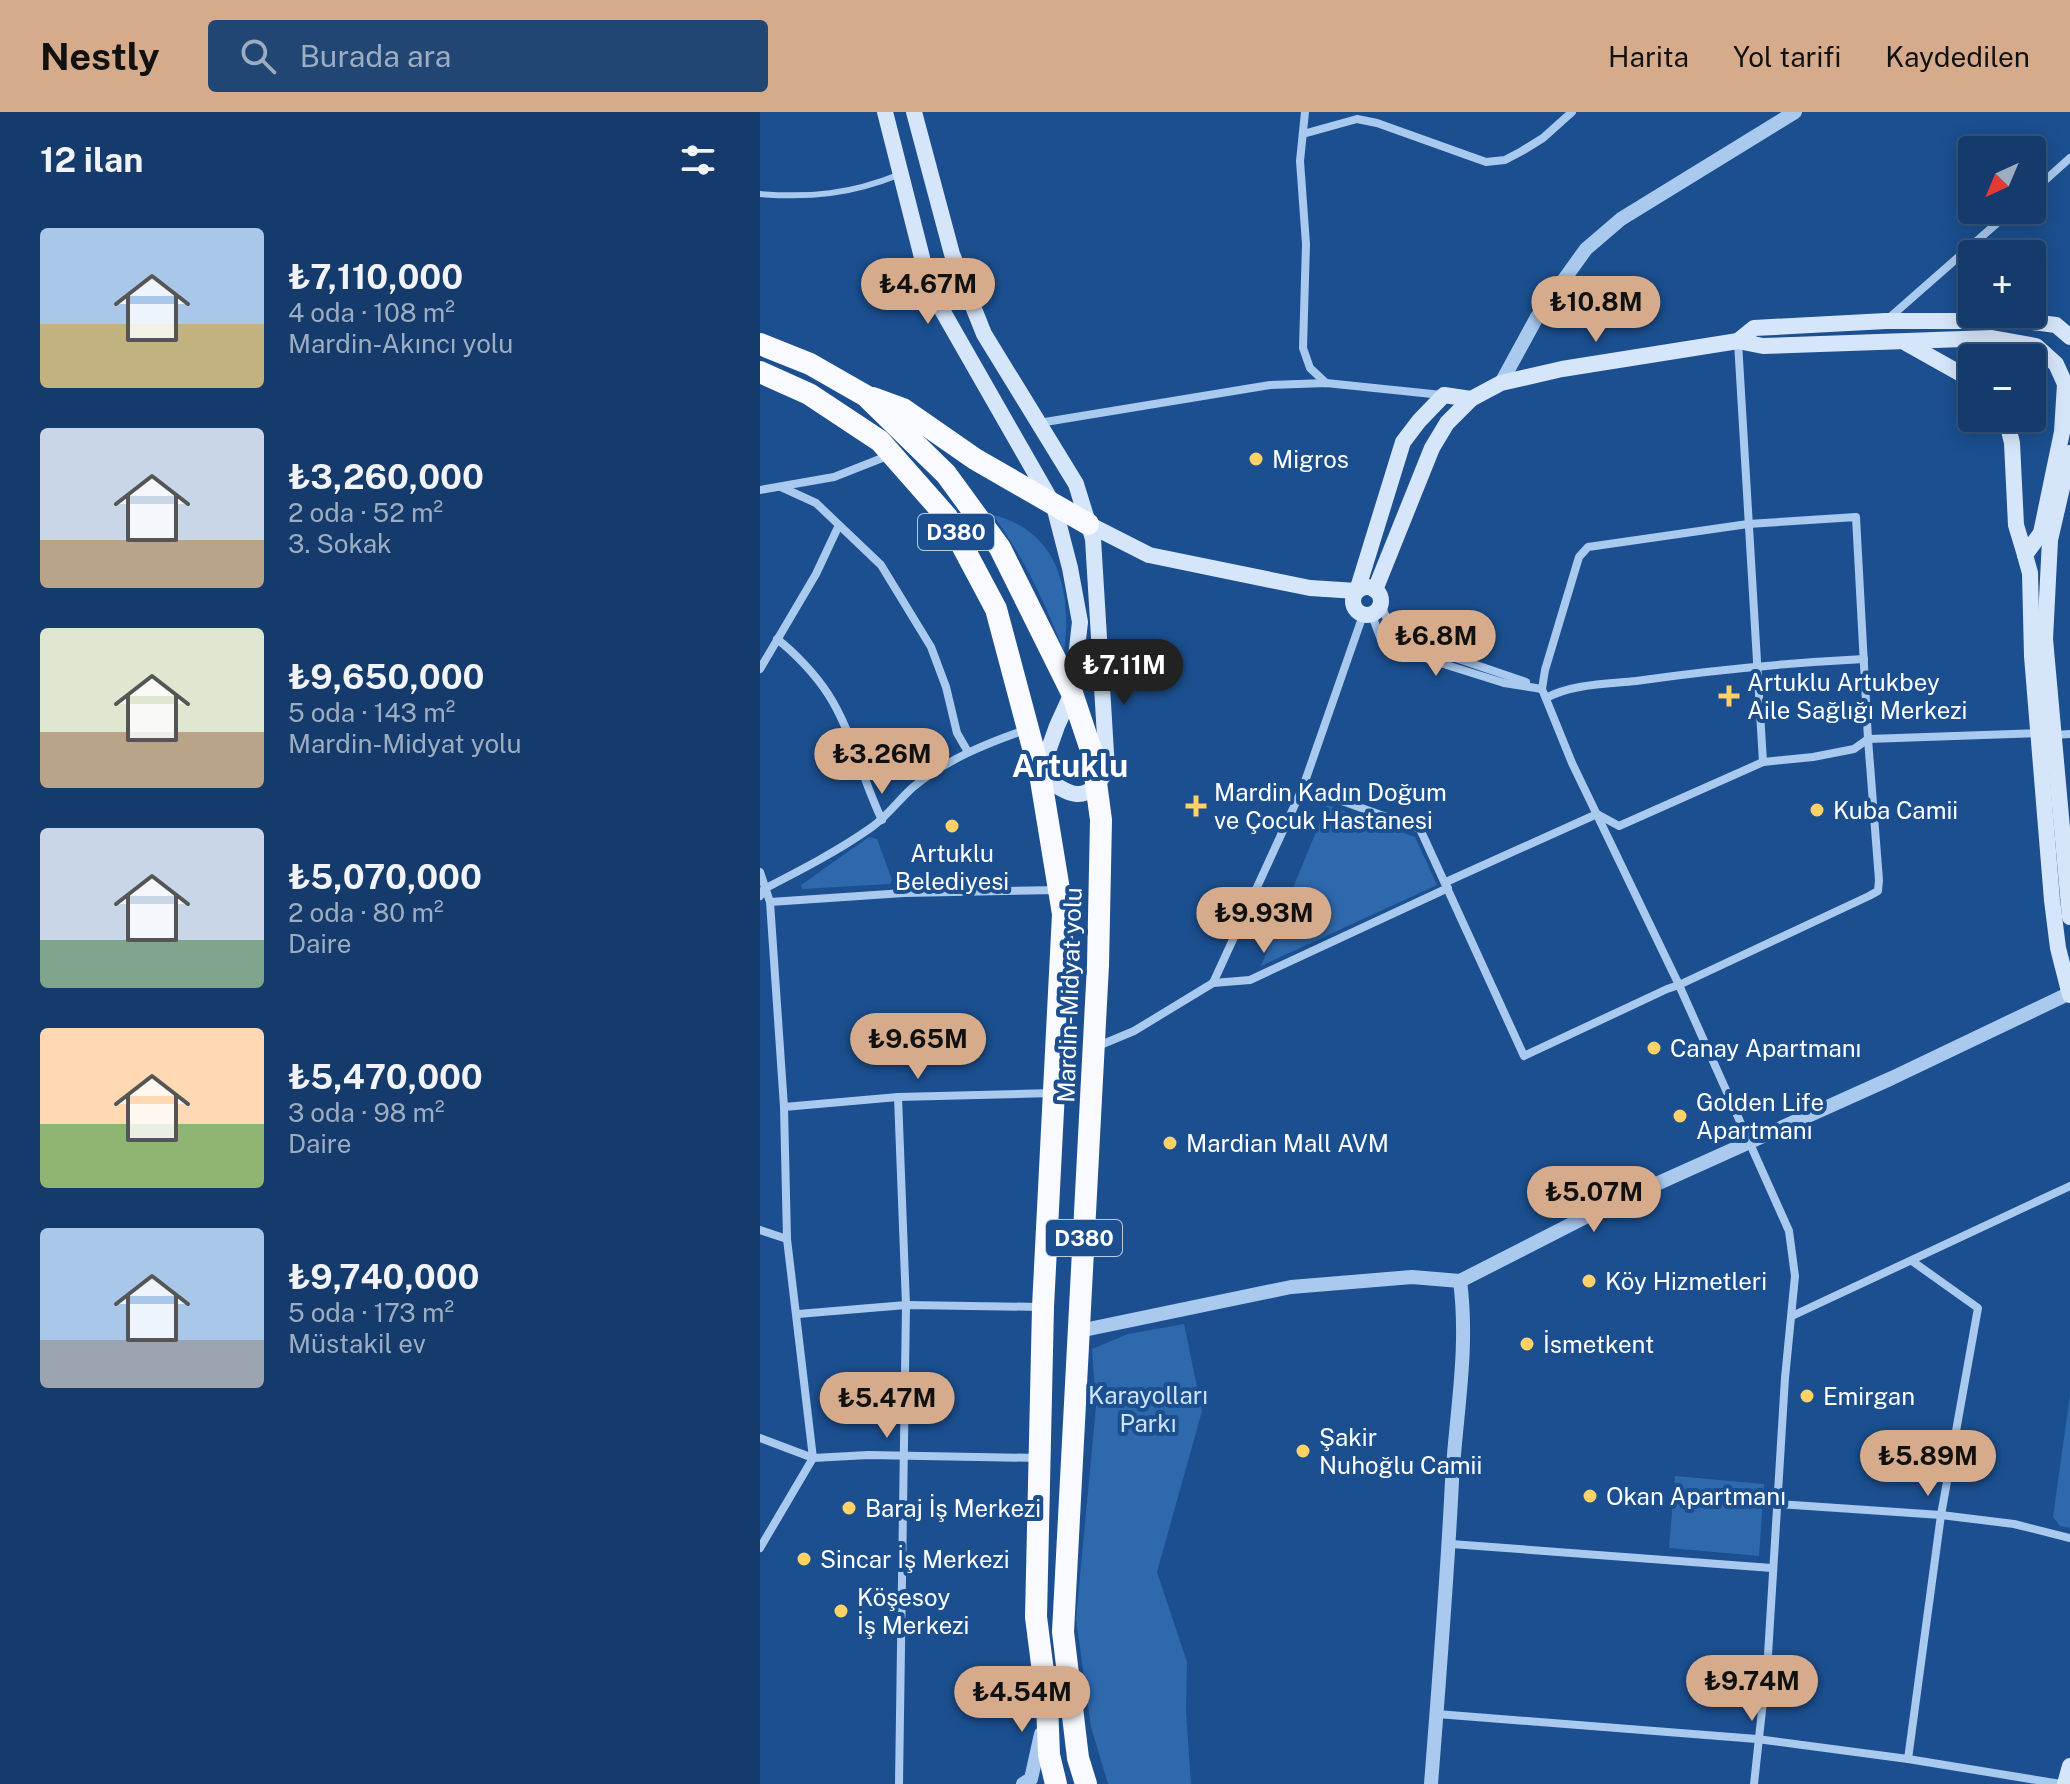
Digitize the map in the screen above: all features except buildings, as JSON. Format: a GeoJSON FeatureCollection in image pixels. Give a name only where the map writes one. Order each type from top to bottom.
{"type":"FeatureCollection","features":[{"type":"Feature","properties":{"kind":"highway","name":"Mardin-Midyat yolu"},"geometry":{"type":"LineString","coordinates":[[760,344],[810,364],[866,396],[946,474],[1000,548],[1072,693],[1103,777],[1093,1048],[1063,1632],[1078,1758],[1085,1784]]}},
{"type":"Feature","properties":{"kind":"highway","name":"Mardin-Midyat yolu"},"geometry":{"type":"LineString","coordinates":[[760,372],[809,394],[880,441],[947,517],[996,609],[1040,774],[1063,914],[1043,1307],[1036,1617],[1047,1703],[1049,1755],[1056,1784]]}},
{"type":"Feature","properties":{"kind":"highway"},"geometry":{"type":"LineString","coordinates":[[866,396],[903,409],[975,459],[1088,524]]}},
{"type":"Feature","properties":{"kind":"main road"},"geometry":{"type":"LineString","coordinates":[[885,112],[930,289],[1054,506],[1080,622],[1072,693],[1040,774],[1070,793],[1083,794],[1103,777],[1093,539],[1076,484],[984,334],[952,254],[914,112]]}},
{"type":"Feature","properties":{"kind":"main road"},"geometry":{"type":"LineString","coordinates":[[1738,341],[1754,328],[1886,321],[2024,321],[2056,325],[2070,337]]}},
{"type":"Feature","properties":{"kind":"main road"},"geometry":{"type":"LineString","coordinates":[[1372,606],[1432,448],[1447,423],[1471,399],[1501,383],[1562,369],[1738,341],[1763,346],[1992,338],[2036,346],[2056,364],[2065,384],[2062,432],[2041,533],[2025,555]]}},
{"type":"Feature","properties":{"kind":"main road"},"geometry":{"type":"LineString","coordinates":[[1905,342],[1958,372]]}},
{"type":"Feature","properties":{"kind":"main road"},"geometry":{"type":"LineString","coordinates":[[1372,606],[1356,610],[1353,603],[1403,442],[1444,395],[1471,399]]}},
{"type":"Feature","properties":{"kind":"main road"},"geometry":{"type":"LineString","coordinates":[[2009,432],[2016,525],[2030,573],[2032,656],[2055,734],[2052,900],[2058,948],[2070,994]]}},
{"type":"Feature","properties":{"kind":"main road"},"geometry":{"type":"LineString","coordinates":[[2070,453],[2050,540],[2045,639],[2070,917]]}},
{"type":"Feature","properties":{"kind":"main road"},"geometry":{"type":"LineString","coordinates":[[1088,524],[1149,555],[1310,588],[1357,591],[1366,588],[1372,606]]}},
{"type":"Feature","properties":{"kind":"main road"},"geometry":{"type":"LineString","coordinates":[[2063,1784],[2070,1766]]}},
{"type":"Feature","properties":{"kind":"street"},"geometry":{"type":"LineString","coordinates":[[1305,112],[1300,161],[1306,244],[1303,348],[1310,368],[1326,383]]}},
{"type":"Feature","properties":{"kind":"street"},"geometry":{"type":"LineString","coordinates":[[1303,134],[1357,119],[1377,123],[1486,162],[1505,160],[1522,151],[1543,138],[1572,112]]}},
{"type":"Feature","properties":{"kind":"street"},"geometry":{"type":"LineString","coordinates":[[1501,383],[1537,317],[1586,249],[1621,219],[1795,112]]}},
{"type":"Feature","properties":{"kind":"street"},"geometry":{"type":"LineString","coordinates":[[2046,179],[2070,158]]}},
{"type":"Feature","properties":{"kind":"street"},"geometry":{"type":"LineString","coordinates":[[1886,321],[1996,224]]}},
{"type":"Feature","properties":{"kind":"street"},"geometry":{"type":"LineString","coordinates":[[1738,341],[1763,762]]}},
{"type":"Feature","properties":{"kind":"street"},"geometry":{"type":"LineString","coordinates":[[1039,423],[1270,385],[1326,383],[1444,395]]}},
{"type":"Feature","properties":{"kind":"street"},"geometry":{"type":"LineString","coordinates":[[760,490],[834,477],[893,454]]}},
{"type":"Feature","properties":{"kind":"street"},"geometry":{"type":"LineString","coordinates":[[781,487],[816,503],[881,565],[931,647],[946,687],[957,733],[968,752]]}},
{"type":"Feature","properties":{"kind":"street"},"geometry":{"type":"LineString","coordinates":[[1303,787],[1420,829],[1524,1056],[1679,985],[1878,891],[1856,517],[1748,524],[1588,547],[1579,557],[1545,670],[1544,693],[1572,763],[1679,985],[1789,1231],[1795,1276],[1785,1378],[1768,1655],[1754,1784]]}},
{"type":"Feature","properties":{"kind":"street"},"geometry":{"type":"LineString","coordinates":[[760,669],[816,574],[839,525]]}},
{"type":"Feature","properties":{"kind":"street"},"geometry":{"type":"LineString","coordinates":[[1372,606],[1383,645],[1544,693],[1756,665],[1864,659]]}},
{"type":"Feature","properties":{"kind":"street"},"geometry":{"type":"LineString","coordinates":[[1372,606],[1394,637],[1506,674],[1544,693]]}},
{"type":"Feature","properties":{"kind":"street"},"geometry":{"type":"LineString","coordinates":[[1213,983],[1303,787],[1372,606]]}},
{"type":"Feature","properties":{"kind":"street"},"geometry":{"type":"LineString","coordinates":[[777,639],[827,693],[882,820]]}},
{"type":"Feature","properties":{"kind":"street"},"geometry":{"type":"LineString","coordinates":[[762,892],[827,857],[882,820],[912,788],[940,767],[968,752],[1028,729]]}},
{"type":"Feature","properties":{"kind":"street"},"geometry":{"type":"LineString","coordinates":[[1597,814],[1619,826],[1763,762],[1854,749],[1868,739],[2055,734]]}},
{"type":"Feature","properties":{"kind":"street"},"geometry":{"type":"LineString","coordinates":[[1093,1048],[1134,1031],[1213,983],[1250,980],[1597,814]]}},
{"type":"Feature","properties":{"kind":"street"},"geometry":{"type":"LineString","coordinates":[[760,872],[762,892],[770,902],[784,1107],[787,1239],[813,1458],[760,1548]]}},
{"type":"Feature","properties":{"kind":"street"},"geometry":{"type":"LineString","coordinates":[[770,902],[904,893],[1060,890]]}},
{"type":"Feature","properties":{"kind":"street"},"geometry":{"type":"LineString","coordinates":[[1079,1331],[1291,1287],[1412,1277],[1460,1281],[1603,1208],[2070,994]]}},
{"type":"Feature","properties":{"kind":"street"},"geometry":{"type":"LineString","coordinates":[[784,1107],[898,1097],[1054,1093]]}},
{"type":"Feature","properties":{"kind":"street"},"geometry":{"type":"LineString","coordinates":[[898,1097],[906,1305],[899,1784]]}},
{"type":"Feature","properties":{"kind":"street"},"geometry":{"type":"LineString","coordinates":[[1792,1316],[2070,1186]]}},
{"type":"Feature","properties":{"kind":"street"},"geometry":{"type":"LineString","coordinates":[[760,1230],[787,1239]]}},
{"type":"Feature","properties":{"kind":"street"},"geometry":{"type":"LineString","coordinates":[[1908,1759],[1941,1515],[1978,1308],[1912,1261]]}},
{"type":"Feature","properties":{"kind":"street"},"geometry":{"type":"LineString","coordinates":[[1431,1784],[1463,1365],[1465,1318],[1460,1281]]}},
{"type":"Feature","properties":{"kind":"street"},"geometry":{"type":"LineString","coordinates":[[798,1314],[906,1305],[1043,1307]]}},
{"type":"Feature","properties":{"kind":"street"},"geometry":{"type":"LineString","coordinates":[[760,1438],[813,1458],[868,1455],[1039,1458]]}},
{"type":"Feature","properties":{"kind":"street"},"geometry":{"type":"LineString","coordinates":[[1778,1504],[1941,1515],[2014,1524],[2070,1538]]}},
{"type":"Feature","properties":{"kind":"street"},"geometry":{"type":"LineString","coordinates":[[1451,1544],[1772,1568]]}},
{"type":"Feature","properties":{"kind":"street"},"geometry":{"type":"LineString","coordinates":[[1023,1784],[1031,1779],[1047,1703]]}},
{"type":"Feature","properties":{"kind":"street"},"geometry":{"type":"LineString","coordinates":[[1437,1714],[1757,1739],[2063,1784]]}},
{"type":"Feature","properties":{"kind":"lane"},"geometry":{"type":"LineString","coordinates":[[760,194],[793,196],[863,189],[901,174]]}},
{"type":"Feature","properties":{"kind":"green space"},"geometry":{"type":"Polygon","coordinates":[[[993,515],[1015,523],[1033,535],[1047,550],[1056,567],[1066,608],[1064,652],[1033,581],[993,515]]]}},
{"type":"Feature","properties":{"kind":"green space"},"geometry":{"type":"Polygon","coordinates":[[[1327,805],[1415,837],[1437,885],[1261,966],[1327,805]]]}},
{"type":"Feature","properties":{"kind":"green space"},"geometry":{"type":"Polygon","coordinates":[[[869,837],[877,839],[892,880],[890,884],[802,889],[801,885],[869,837]]]}},
{"type":"Feature","properties":{"kind":"green space","name":"Karayolları Parkı"},"geometry":{"type":"Polygon","coordinates":[[[1184,1324],[1202,1411],[1157,1572],[1187,1662],[1186,1712],[1191,1784],[1108,1784],[1091,1727],[1076,1619],[1096,1406],[1092,1349],[1128,1334],[1184,1324]]]}},
{"type":"Feature","properties":{"kind":"green space"},"geometry":{"type":"Polygon","coordinates":[[[2070,1395],[2070,1528],[2060,1526],[2053,1517],[2070,1395]]]}},
{"type":"Feature","properties":{"kind":"green space"},"geometry":{"type":"Polygon","coordinates":[[[1675,1476],[1764,1484],[1759,1556],[1669,1548],[1675,1476]]]}},
{"type":"Feature","properties":{"kind":"place","name":"Migros"},"geometry":{"type":"Point","coordinates":[1256,459]}},
{"type":"Feature","properties":{"kind":"place","name":"Artuklu Artukbey Aile Sağlığı Merkezi"},"geometry":{"type":"Point","coordinates":[1729,696]}},
{"type":"Feature","properties":{"kind":"place","name":"Mardin Kadın Doğum ve Çocuk Hastanesi"},"geometry":{"type":"Point","coordinates":[1196,806]}},
{"type":"Feature","properties":{"kind":"place","name":"Kuba Camii"},"geometry":{"type":"Point","coordinates":[1817,810]}},
{"type":"Feature","properties":{"kind":"place","name":"Artuklu Belediyesi"},"geometry":{"type":"Point","coordinates":[952,826]}},
{"type":"Feature","properties":{"kind":"place","name":"Canay Apartmanı"},"geometry":{"type":"Point","coordinates":[1654,1048]}},
{"type":"Feature","properties":{"kind":"place","name":"Golden Life Apartmanı"},"geometry":{"type":"Point","coordinates":[1680,1116]}},
{"type":"Feature","properties":{"kind":"place","name":"Mardian Mall AVM"},"geometry":{"type":"Point","coordinates":[1170,1143]}},
{"type":"Feature","properties":{"kind":"place","name":"Köy Hizmetleri"},"geometry":{"type":"Point","coordinates":[1589,1281]}},
{"type":"Feature","properties":{"kind":"place","name":"İsmetkent"},"geometry":{"type":"Point","coordinates":[1527,1344]}},
{"type":"Feature","properties":{"kind":"place","name":"Emirgan"},"geometry":{"type":"Point","coordinates":[1807,1396]}},
{"type":"Feature","properties":{"kind":"place","name":"Şakir Nuhoğlu Camii"},"geometry":{"type":"Point","coordinates":[1303,1451]}},
{"type":"Feature","properties":{"kind":"place","name":"Okan Apartmanı"},"geometry":{"type":"Point","coordinates":[1590,1496]}},
{"type":"Feature","properties":{"kind":"place","name":"Baraj İş Merkezi"},"geometry":{"type":"Point","coordinates":[849,1508]}},
{"type":"Feature","properties":{"kind":"place","name":"Sincar İş Merkezi"},"geometry":{"type":"Point","coordinates":[804,1559]}},
{"type":"Feature","properties":{"kind":"place","name":"Köşesoy İş Merkezi"},"geometry":{"type":"Point","coordinates":[841,1611]}},
{"type":"Feature","properties":{"kind":"district","name":"Artuklu"},"geometry":{"type":"Point","coordinates":[1070,765]}}]}
